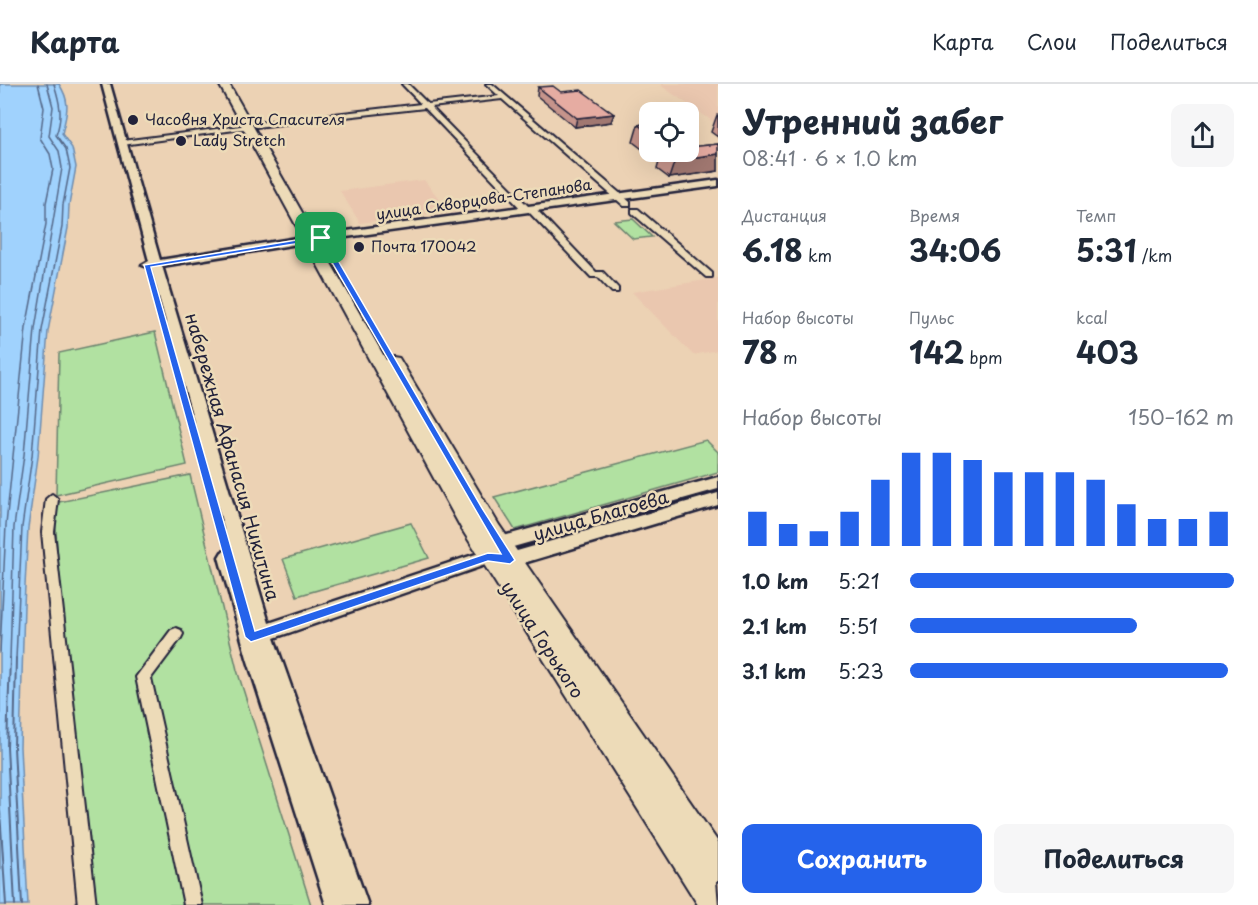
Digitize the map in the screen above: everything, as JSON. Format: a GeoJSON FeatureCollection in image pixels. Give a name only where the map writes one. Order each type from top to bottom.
{"type":"FeatureCollection","features":[{"type":"Feature","properties":{"kind":"main road","name":"набережная Афанасия Никитина"},"geometry":{"type":"LineString","coordinates":[[101,84],[257,636],[339,905]]}},
{"type":"Feature","properties":{"kind":"main road","name":"набережная Афанасия Никитина"},"geometry":{"type":"LineString","coordinates":[[106,84],[151,265]]}},
{"type":"Feature","properties":{"kind":"main road","name":"улица Горького"},"geometry":{"type":"LineString","coordinates":[[224,84],[252,126]]}},
{"type":"Feature","properties":{"kind":"main road","name":"улица Горького"},"geometry":{"type":"LineString","coordinates":[[232,84],[252,126],[316,239],[500,554],[715,905]]}},
{"type":"Feature","properties":{"kind":"main road","name":"улица Скворцова-Степанова"},"geometry":{"type":"LineString","coordinates":[[151,265],[528,209],[622,200],[718,183]]}},
{"type":"Feature","properties":{"kind":"main road","name":"улица Благоева"},"geometry":{"type":"LineString","coordinates":[[257,636],[718,483]]}},
{"type":"Feature","properties":{"kind":"main road","name":"улица Благоева"},"geometry":{"type":"LineString","coordinates":[[500,554],[718,499]]}},
{"type":"Feature","properties":{"kind":"main road","name":"улица Горького"},"geometry":{"type":"LineString","coordinates":[[500,554],[718,867]]}},
{"type":"Feature","properties":{"kind":"main road","name":"набережная Афанасия Никитина"},"geometry":{"type":"LineString","coordinates":[[257,636],[355,905]]}},
{"type":"Feature","properties":{"kind":"street"},"geometry":{"type":"LineString","coordinates":[[405,84],[594,275],[600,274],[615,290]]}},
{"type":"Feature","properties":{"kind":"street"},"geometry":{"type":"LineString","coordinates":[[489,84],[622,200]]}},
{"type":"Feature","properties":{"kind":"street"},"geometry":{"type":"LineString","coordinates":[[122,143],[503,97]]}},
{"type":"Feature","properties":{"kind":"street"},"geometry":{"type":"LineString","coordinates":[[635,211],[709,275]]}},
{"type":"Feature","properties":{"kind":"street"},"geometry":{"type":"LineString","coordinates":[[52,500],[48,532],[87,905]]}},
{"type":"Feature","properties":{"kind":"street"},"geometry":{"type":"LineString","coordinates":[[176,634],[143,677],[193,905]]}},
{"type":"Feature","properties":{"kind":"shaded area"},"geometry":{"type":"Polygon","coordinates":[[[661,84],[718,84],[718,125],[699,112],[699,102],[685,102],[661,84]]]}},
{"type":"Feature","properties":{"kind":"shaded area"},"geometry":{"type":"Polygon","coordinates":[[[424,180],[449,211],[360,223],[340,191],[424,180]]]}},
{"type":"Feature","properties":{"kind":"shaded area"},"geometry":{"type":"Polygon","coordinates":[[[718,278],[718,350],[693,355],[632,292],[718,278]]]}},
{"type":"Feature","properties":{"kind":"green space"},"geometry":{"type":"Polygon","coordinates":[[[633,219],[652,237],[633,239],[614,221],[633,219]]]}},
{"type":"Feature","properties":{"kind":"green space"},"geometry":{"type":"Polygon","coordinates":[[[155,332],[187,465],[56,495],[59,353],[155,332]]]}},
{"type":"Feature","properties":{"kind":"green space"},"geometry":{"type":"Polygon","coordinates":[[[706,440],[718,452],[718,472],[515,530],[494,497],[706,440]]]}},
{"type":"Feature","properties":{"kind":"green space"},"geometry":{"type":"Polygon","coordinates":[[[190,475],[237,670],[311,905],[90,905],[62,618],[54,503],[190,475]]]}},
{"type":"Feature","properties":{"kind":"green space"},"geometry":{"type":"Polygon","coordinates":[[[411,523],[429,558],[297,596],[283,559],[411,523]]]}},
{"type":"Feature","properties":{"kind":"water"},"geometry":{"type":"Polygon","coordinates":[[[0,84],[59,84],[67,103],[62,134],[72,148],[76,167],[69,205],[68,228],[48,331],[38,457],[28,528],[20,747],[28,905],[0,905],[0,84]]]}},
{"type":"Feature","properties":{"kind":"building"},"geometry":{"type":"Polygon","coordinates":[[[553,86],[561,92],[581,90],[614,114],[577,118],[538,87],[553,86]]]}},
{"type":"Feature","properties":{"kind":"building"},"geometry":{"type":"Polygon","coordinates":[[[718,144],[718,154],[699,157],[699,146],[718,144]]]}},
{"type":"Feature","properties":{"kind":"place","name":"Часовня Христа Спасителя"},"geometry":{"type":"Point","coordinates":[133,120]}},
{"type":"Feature","properties":{"kind":"place","name":"Lady Stretch"},"geometry":{"type":"Point","coordinates":[181,141]}},
{"type":"Feature","properties":{"kind":"place","name":"Почта 170042"},"geometry":{"type":"Point","coordinates":[359,247]}},
{"type":"Feature","properties":{"kind":"route"},"geometry":{"type":"LineString","coordinates":[[321,238],[510,560],[488,557],[251,637],[147,265],[321,238]]}}]}
